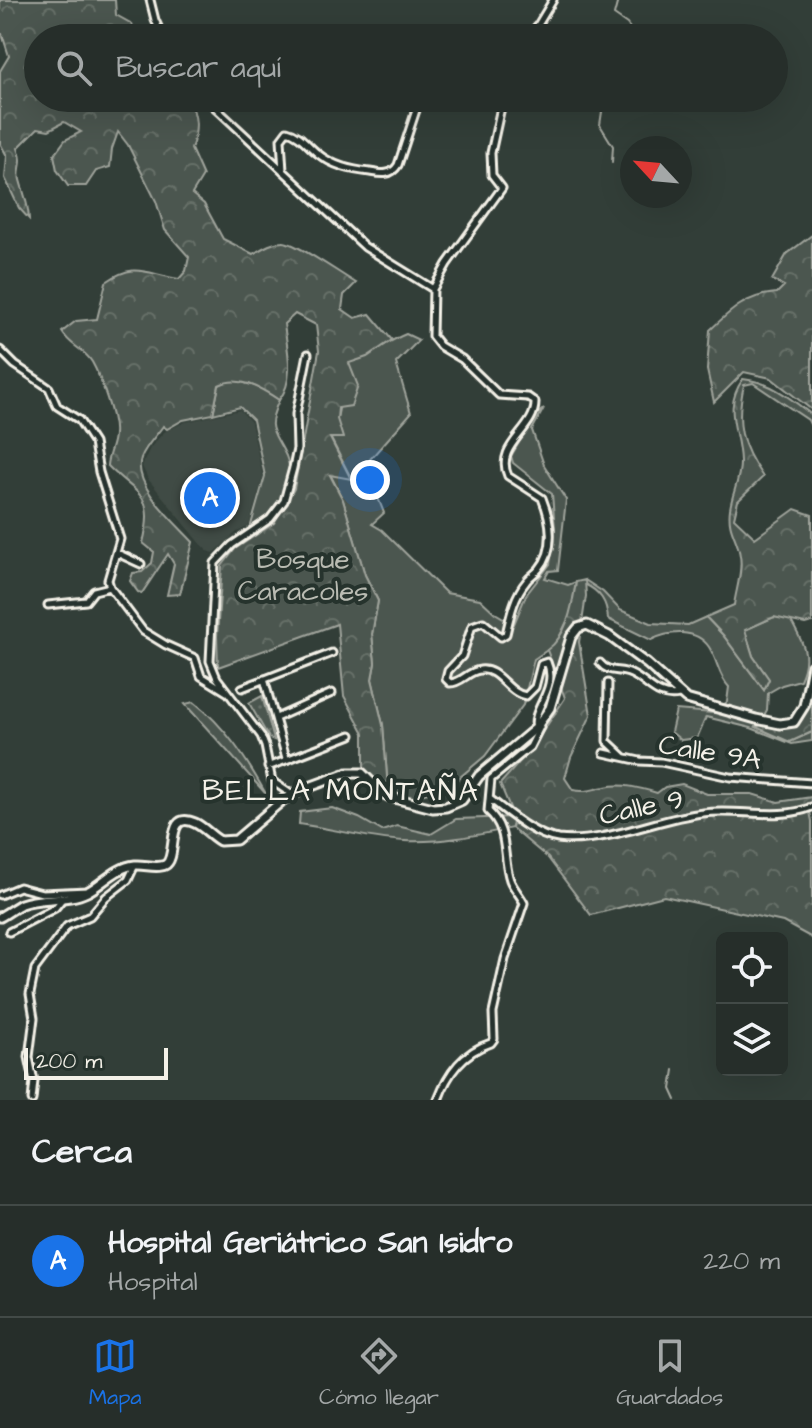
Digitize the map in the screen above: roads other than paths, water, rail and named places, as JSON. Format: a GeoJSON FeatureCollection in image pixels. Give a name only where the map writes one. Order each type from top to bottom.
{"type":"FeatureCollection","features":[{"type":"Feature","properties":{"kind":"main road"},"geometry":{"type":"LineString","coordinates":[[0,917],[24,903],[89,891],[122,869],[135,865],[162,867],[172,857],[175,830],[183,823],[195,823],[215,838],[229,842],[243,835],[291,794],[347,773],[362,773],[390,797],[433,808],[446,807],[462,800],[479,776],[536,728],[557,693],[571,637],[578,628],[587,625],[609,636],[647,664],[679,695],[693,703],[788,724],[799,717],[804,706],[812,666]]}},
{"type":"Feature","properties":{"kind":"street"},"geometry":{"type":"LineString","coordinates":[[150,0],[157,24]]}},
{"type":"Feature","properties":{"kind":"street"},"geometry":{"type":"LineString","coordinates":[[538,24],[553,0]]}},
{"type":"Feature","properties":{"kind":"street"},"geometry":{"type":"LineString","coordinates":[[220,112],[365,247],[433,289]]}},
{"type":"Feature","properties":{"kind":"street"},"geometry":{"type":"LineString","coordinates":[[283,172],[281,139],[287,131],[298,135],[333,164],[375,173],[394,171],[415,112]]}},
{"type":"Feature","properties":{"kind":"street"},"geometry":{"type":"LineString","coordinates":[[500,112],[491,153],[492,175],[502,188],[447,264],[433,289],[432,328],[435,342],[462,359],[499,395],[528,397],[535,402],[533,413],[508,450],[504,464],[508,476],[542,498],[550,540],[547,557],[526,581],[511,611],[506,634],[501,637],[483,622],[472,626],[462,656],[448,671],[446,679],[455,684],[485,669],[495,674],[514,693],[526,696],[535,687],[541,664],[547,662],[550,667],[548,692],[534,717],[536,728]]}},
{"type":"Feature","properties":{"kind":"street"},"geometry":{"type":"LineString","coordinates":[[0,350],[15,365],[49,388],[57,406],[79,420],[94,443],[99,472],[120,539],[108,580],[110,587],[143,631],[195,658],[201,676],[230,693]]}},
{"type":"Feature","properties":{"kind":"street"},"geometry":{"type":"LineString","coordinates":[[291,794],[275,784],[261,736],[217,678],[210,661],[215,563],[232,545],[270,519],[284,501],[297,449],[296,414],[308,354]]}},
{"type":"Feature","properties":{"kind":"street"},"geometry":{"type":"LineString","coordinates":[[117,553],[141,564]]}},
{"type":"Feature","properties":{"kind":"street"},"geometry":{"type":"LineString","coordinates":[[48,605],[86,601],[94,591],[110,587]]}},
{"type":"Feature","properties":{"kind":"street"},"geometry":{"type":"LineString","coordinates":[[242,688],[332,653]]}},
{"type":"Feature","properties":{"kind":"street"},"geometry":{"type":"LineString","coordinates":[[600,663],[606,669],[631,674],[666,696],[679,695]]}},
{"type":"Feature","properties":{"kind":"street"},"geometry":{"type":"LineString","coordinates":[[264,679],[286,758]]}},
{"type":"Feature","properties":{"kind":"street"},"geometry":{"type":"LineString","coordinates":[[608,683],[607,741],[625,758]]}},
{"type":"Feature","properties":{"kind":"street"},"geometry":{"type":"LineString","coordinates":[[276,718],[332,693]]}},
{"type":"Feature","properties":{"kind":"street"},"geometry":{"type":"LineString","coordinates":[[438,1100],[446,1080],[463,1058],[494,1039],[493,1013],[505,959],[523,908],[522,899],[510,878],[507,852],[498,821],[488,811],[491,779],[530,747],[550,708]]}},
{"type":"Feature","properties":{"kind":"street"},"geometry":{"type":"LineString","coordinates":[[268,767],[351,735]]}},
{"type":"Feature","properties":{"kind":"street","name":"Calle 9A"},"geometry":{"type":"LineString","coordinates":[[604,753],[730,777],[812,783]]}},
{"type":"Feature","properties":{"kind":"street","name":"Calle 9"},"geometry":{"type":"LineString","coordinates":[[489,799],[541,834],[571,840],[704,812],[789,814],[812,807]]}},
{"type":"Feature","properties":{"kind":"street"},"geometry":{"type":"LineString","coordinates":[[32,1100],[34,1081],[29,1057],[34,1018],[30,994],[35,969],[67,926],[90,916],[106,897],[128,880],[135,865]]}},
{"type":"Feature","properties":{"kind":"street"},"geometry":{"type":"LineString","coordinates":[[0,895],[19,887],[42,893],[89,891]]}},
{"type":"Feature","properties":{"kind":"street"},"geometry":{"type":"LineString","coordinates":[[9,932],[55,908],[63,898]]}},
{"type":"Feature","properties":{"kind":"waterway"},"geometry":{"type":"LineString","coordinates":[[618,0],[614,15],[627,24]]}},
{"type":"Feature","properties":{"kind":"waterway"},"geometry":{"type":"LineString","coordinates":[[602,112],[600,125],[613,146],[612,162]]}},
{"type":"Feature","properties":{"kind":"waterway"},"geometry":{"type":"LineString","coordinates":[[674,1070],[671,1089],[676,1100]]}},
{"type":"Feature","properties":{"kind":"place","name":"Hospital Geriátrico San Isidro"},"geometry":{"type":"Point","coordinates":[210,498]}},
{"type":"Feature","properties":{"kind":"district","name":"BELLA MONTAÑA"},"geometry":{"type":"Point","coordinates":[341,790]}},
{"type":"Feature","properties":{"kind":"park label","name":"Bosque Caracoles"},"geometry":{"type":"Point","coordinates":[303,574]}}]}
